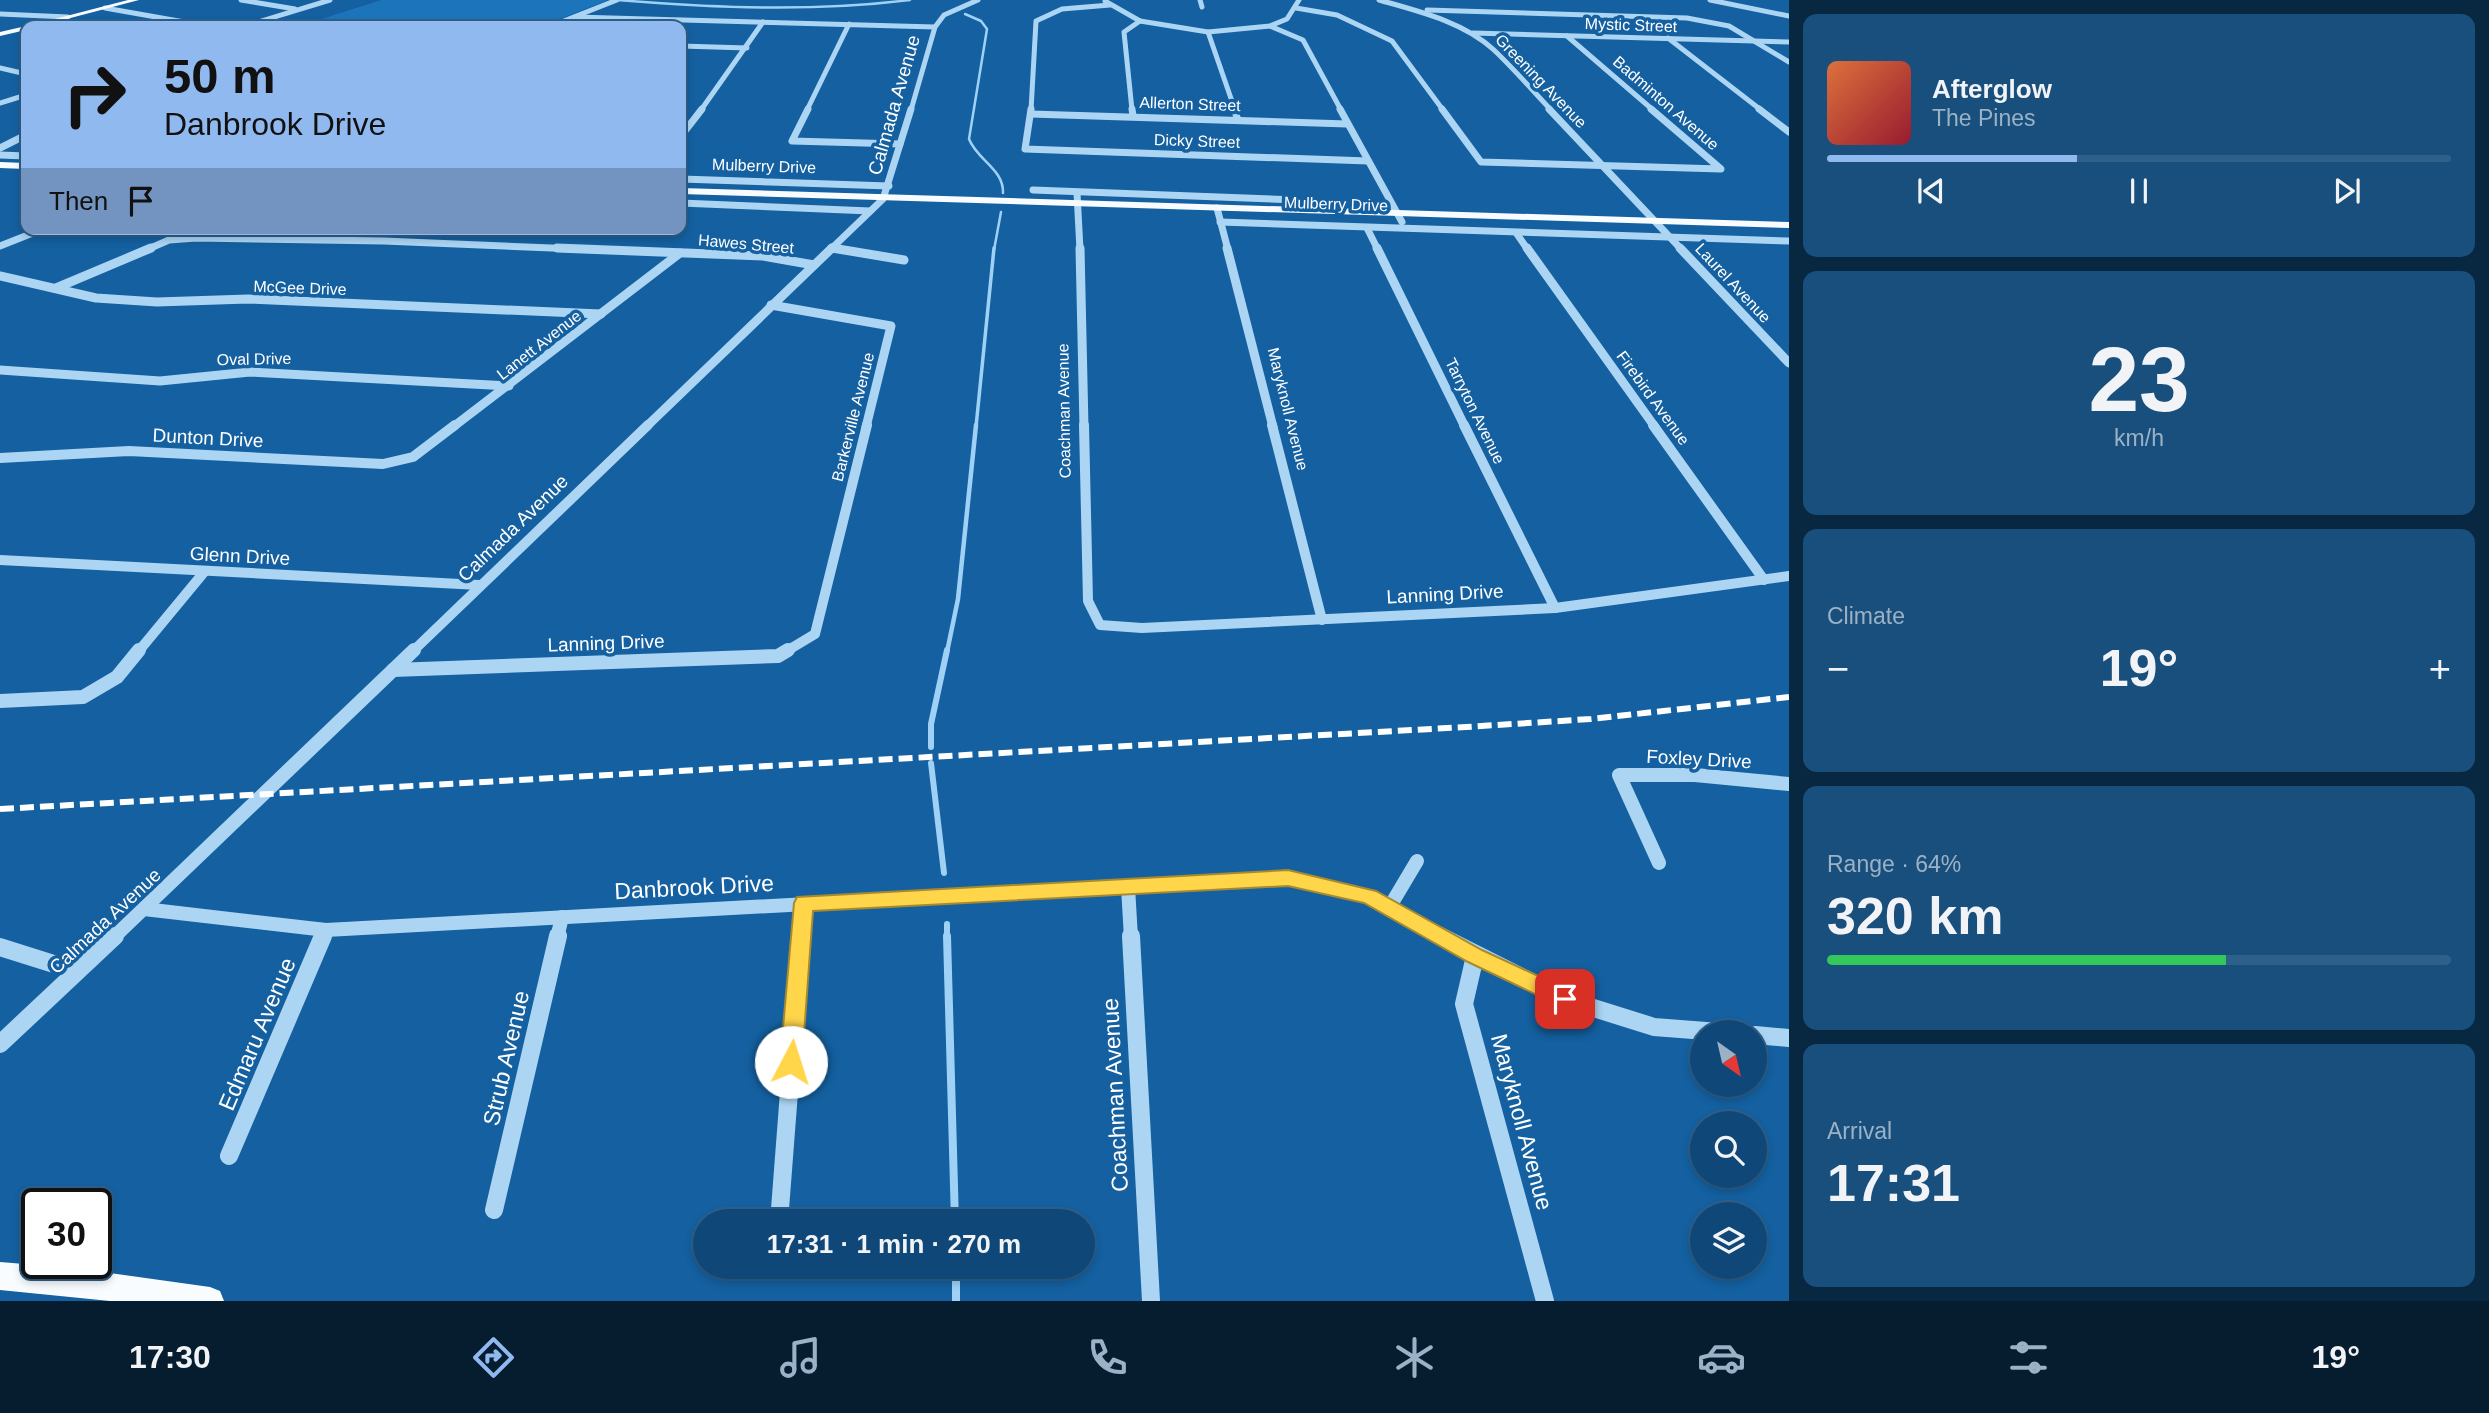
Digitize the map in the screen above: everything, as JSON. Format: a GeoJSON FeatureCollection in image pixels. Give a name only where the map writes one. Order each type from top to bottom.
{"type":"FeatureCollection","features":[{"type":"Feature","properties":{"kind":"main road"},"geometry":{"type":"LineString","coordinates":[[52,21],[136,0]]}},
{"type":"Feature","properties":{"kind":"main road"},"geometry":{"type":"LineString","coordinates":[[0,34],[21,29]]}},
{"type":"Feature","properties":{"kind":"main road"},"geometry":{"type":"LineString","coordinates":[[0,165],[21,166]]}},
{"type":"Feature","properties":{"kind":"main road","name":"Mulberry Drive"},"geometry":{"type":"LineString","coordinates":[[686,191],[883,199],[903,203],[1078,201],[1219,215],[1401,217],[1664,230],[1789,233]]}},
{"type":"Feature","properties":{"kind":"main road","name":"Mulberry Drive"},"geometry":{"type":"LineString","coordinates":[[1664,230],[1789,225]]}},
{"type":"Feature","properties":{"kind":"main road"},"geometry":{"type":"LineString","coordinates":[[0,1276],[74,1282],[210,1301]]}},
{"type":"Feature","properties":{"kind":"street"},"geometry":{"type":"LineString","coordinates":[[241,0],[299,10]]}},
{"type":"Feature","properties":{"kind":"street"},"geometry":{"type":"LineString","coordinates":[[261,21],[330,0]]}},
{"type":"Feature","properties":{"kind":"street","name":"Calmada Avenue"},"geometry":{"type":"LineString","coordinates":[[0,1044],[883,199],[935,27],[944,15],[978,0]]}},
{"type":"Feature","properties":{"kind":"street"},"geometry":{"type":"LineString","coordinates":[[1199,0],[1202,7]]}},
{"type":"Feature","properties":{"kind":"street"},"geometry":{"type":"LineString","coordinates":[[1031,114],[1036,20],[1045,14],[1107,2],[1140,21],[1208,32],[1270,26],[1287,19],[1300,0]]}},
{"type":"Feature","properties":{"kind":"street","name":"Greening Avenue"},"geometry":{"type":"LineString","coordinates":[[1379,0],[1416,10],[1473,33],[1493,49],[1664,230]]}},
{"type":"Feature","properties":{"kind":"street"},"geometry":{"type":"LineString","coordinates":[[1710,0],[1789,16]]}},
{"type":"Feature","properties":{"kind":"street"},"geometry":{"type":"LineString","coordinates":[[564,21],[614,1]]}},
{"type":"Feature","properties":{"kind":"street"},"geometry":{"type":"LineString","coordinates":[[1746,7],[1758,4]]}},
{"type":"Feature","properties":{"kind":"street"},"geometry":{"type":"LineString","coordinates":[[105,8],[179,21]]}},
{"type":"Feature","properties":{"kind":"street"},"geometry":{"type":"LineString","coordinates":[[1296,8],[1337,16],[1365,26],[1392,41],[1481,162],[1602,164]]}},
{"type":"Feature","properties":{"kind":"street"},"geometry":{"type":"LineString","coordinates":[[1416,10],[1677,17],[1729,26],[1789,62]]}},
{"type":"Feature","properties":{"kind":"street"},"geometry":{"type":"LineString","coordinates":[[0,14],[68,17]]}},
{"type":"Feature","properties":{"kind":"street"},"geometry":{"type":"LineString","coordinates":[[575,17],[935,27]]}},
{"type":"Feature","properties":{"kind":"street"},"geometry":{"type":"LineString","coordinates":[[1133,116],[1124,32],[1140,21]]}},
{"type":"Feature","properties":{"kind":"street"},"geometry":{"type":"LineString","coordinates":[[686,131],[763,22]]}},
{"type":"Feature","properties":{"kind":"street"},"geometry":{"type":"LineString","coordinates":[[849,24],[792,141],[900,144]]}},
{"type":"Feature","properties":{"kind":"street"},"geometry":{"type":"LineString","coordinates":[[1270,26],[1303,40],[1367,161],[1401,217]]}},
{"type":"Feature","properties":{"kind":"street"},"geometry":{"type":"LineString","coordinates":[[1208,32],[1238,120]]}},
{"type":"Feature","properties":{"kind":"street","name":"Mystic Street"},"geometry":{"type":"LineString","coordinates":[[1473,33],[1789,42]]}},
{"type":"Feature","properties":{"kind":"street","name":"Badminton Avenue"},"geometry":{"type":"LineString","coordinates":[[1566,36],[1721,169],[1602,164]]}},
{"type":"Feature","properties":{"kind":"street"},"geometry":{"type":"LineString","coordinates":[[1668,38],[1789,132]]}},
{"type":"Feature","properties":{"kind":"street"},"geometry":{"type":"LineString","coordinates":[[686,46],[747,48]]}},
{"type":"Feature","properties":{"kind":"street"},"geometry":{"type":"LineString","coordinates":[[0,68],[21,73]]}},
{"type":"Feature","properties":{"kind":"street"},"geometry":{"type":"LineString","coordinates":[[0,103],[21,96]]}},
{"type":"Feature","properties":{"kind":"street","name":"Allerton Street"},"geometry":{"type":"LineString","coordinates":[[1031,114],[1347,124]]}},
{"type":"Feature","properties":{"kind":"street","name":"Dicky Street"},"geometry":{"type":"LineString","coordinates":[[1031,114],[1025,149],[1367,161]]}},
{"type":"Feature","properties":{"kind":"street"},"geometry":{"type":"LineString","coordinates":[[0,148],[21,138]]}},
{"type":"Feature","properties":{"kind":"street"},"geometry":{"type":"LineString","coordinates":[[0,155],[21,156]]}},
{"type":"Feature","properties":{"kind":"street","name":"Mulberry Drive"},"geometry":{"type":"LineString","coordinates":[[686,179],[889,186]]}},
{"type":"Feature","properties":{"kind":"street"},"geometry":{"type":"LineString","coordinates":[[1033,190],[1078,201],[1296,200]]}},
{"type":"Feature","properties":{"kind":"street","name":"Coachman Avenue"},"geometry":{"type":"LineString","coordinates":[[1078,201],[1088,601],[1100,625]]}},
{"type":"Feature","properties":{"kind":"street"},"geometry":{"type":"LineString","coordinates":[[686,203],[870,211]]}},
{"type":"Feature","properties":{"kind":"street"},"geometry":{"type":"LineString","coordinates":[[1219,215],[1367,228],[1517,234],[1664,230],[1789,241]]}},
{"type":"Feature","properties":{"kind":"street","name":"Maryknoll Avenue"},"geometry":{"type":"LineString","coordinates":[[1219,215],[1322,620]]}},
{"type":"Feature","properties":{"kind":"street","name":"Tarryton Avenue"},"geometry":{"type":"LineString","coordinates":[[1367,228],[1555,608]]}},
{"type":"Feature","properties":{"kind":"street","name":"Laurel Avenue"},"geometry":{"type":"LineString","coordinates":[[1664,230],[1789,363]]}},
{"type":"Feature","properties":{"kind":"street","name":"Firebird Avenue"},"geometry":{"type":"LineString","coordinates":[[1517,234],[1764,580]]}},
{"type":"Feature","properties":{"kind":"street"},"geometry":{"type":"LineString","coordinates":[[0,246],[28,235]]}},
{"type":"Feature","properties":{"kind":"street","name":"Hawes Street"},"geometry":{"type":"LineString","coordinates":[[56,288],[169,240],[195,238],[763,256],[814,265]]}},
{"type":"Feature","properties":{"kind":"street"},"geometry":{"type":"LineString","coordinates":[[832,248],[904,260]]}},
{"type":"Feature","properties":{"kind":"street","name":"Lanett Avenue"},"geometry":{"type":"LineString","coordinates":[[413,457],[680,253]]}},
{"type":"Feature","properties":{"kind":"street","name":"McGee Drive"},"geometry":{"type":"LineString","coordinates":[[0,276],[96,298],[157,302],[248,299],[601,314]]}},
{"type":"Feature","properties":{"kind":"street","name":"Barkerville Avenue"},"geometry":{"type":"LineString","coordinates":[[771,305],[891,326],[815,634]]}},
{"type":"Feature","properties":{"kind":"street","name":"Oval Drive"},"geometry":{"type":"LineString","coordinates":[[0,370],[160,381],[250,372],[509,386]]}},
{"type":"Feature","properties":{"kind":"street","name":"Dunton Drive"},"geometry":{"type":"LineString","coordinates":[[0,458],[129,451],[383,464],[413,457]]}},
{"type":"Feature","properties":{"kind":"street","name":"Glenn Drive"},"geometry":{"type":"LineString","coordinates":[[0,561],[479,585]]}},
{"type":"Feature","properties":{"kind":"street"},"geometry":{"type":"LineString","coordinates":[[0,701],[83,697],[117,677],[205,571]]}},
{"type":"Feature","properties":{"kind":"street","name":"Lanning Drive"},"geometry":{"type":"LineString","coordinates":[[1100,625],[1142,628],[1555,608],[1789,576]]}},
{"type":"Feature","properties":{"kind":"street","name":"Lanning Drive"},"geometry":{"type":"LineString","coordinates":[[393,670],[778,656],[815,634]]}},
{"type":"Feature","properties":{"kind":"street","name":"Foxley Drive"},"geometry":{"type":"LineString","coordinates":[[1658,863],[1619,775],[1695,775],[1789,784]]}},
{"type":"Feature","properties":{"kind":"street"},"geometry":{"type":"LineString","coordinates":[[1390,908],[1417,861]]}},
{"type":"Feature","properties":{"kind":"street","name":"Danbrook Drive"},"geometry":{"type":"LineString","coordinates":[[144,909],[326,930],[1288,878],[1369,896],[1475,956],[1565,999],[1654,1027],[1690,1030]]}},
{"type":"Feature","properties":{"kind":"street","name":"Coachman Avenue"},"geometry":{"type":"LineString","coordinates":[[1128,887],[1151,1301]]}},
{"type":"Feature","properties":{"kind":"street"},"geometry":{"type":"LineString","coordinates":[[780,1209],[804,903]]}},
{"type":"Feature","properties":{"kind":"street","name":"Strub Avenue"},"geometry":{"type":"LineString","coordinates":[[494,1210],[562,918]]}},
{"type":"Feature","properties":{"kind":"street","name":"Edmaru Avenue"},"geometry":{"type":"LineString","coordinates":[[229,1156],[326,930]]}},
{"type":"Feature","properties":{"kind":"street"},"geometry":{"type":"LineString","coordinates":[[0,947],[76,971]]}},
{"type":"Feature","properties":{"kind":"street","name":"Maryknoll Avenue"},"geometry":{"type":"LineString","coordinates":[[1475,956],[1464,1004],[1545,1301]]}},
{"type":"Feature","properties":{"kind":"street"},"geometry":{"type":"LineString","coordinates":[[1768,1036],[1789,1038]]}},
{"type":"Feature","properties":{"kind":"shaded area"},"geometry":{"type":"Polygon","coordinates":[[[381,0],[608,0],[555,21],[316,21],[381,0]]]}},
{"type":"Feature","properties":{"kind":"waterway"},"geometry":{"type":"LineString","coordinates":[[617,0],[764,8],[910,0]]}},
{"type":"Feature","properties":{"kind":"waterway"},"geometry":{"type":"LineString","coordinates":[[965,14],[981,21],[987,29],[969,139],[999,177],[1003,193]]}},
{"type":"Feature","properties":{"kind":"waterway"},"geometry":{"type":"LineString","coordinates":[[994,250],[1001,212]]}},
{"type":"Feature","properties":{"kind":"waterway"},"geometry":{"type":"LineString","coordinates":[[976,427],[994,248]]}},
{"type":"Feature","properties":{"kind":"waterway"},"geometry":{"type":"LineString","coordinates":[[947,652],[958,599],[976,425]]}},
{"type":"Feature","properties":{"kind":"waterway"},"geometry":{"type":"LineString","coordinates":[[931,747],[931,724],[947,650]]}},
{"type":"Feature","properties":{"kind":"waterway"},"geometry":{"type":"LineString","coordinates":[[931,763],[944,873]]}},
{"type":"Feature","properties":{"kind":"waterway"},"geometry":{"type":"LineString","coordinates":[[947,924],[947,936]]}},
{"type":"Feature","properties":{"kind":"waterway"},"geometry":{"type":"LineString","coordinates":[[947,936],[955,1209]]}},
{"type":"Feature","properties":{"kind":"waterway"},"geometry":{"type":"LineString","coordinates":[[956,1279],[956,1301]]}},
{"type":"Feature","properties":{"kind":"railway"},"geometry":{"type":"LineString","coordinates":[[0,809],[1466,727],[1591,719],[1789,697]]}},
{"type":"Feature","properties":{"kind":"route"},"geometry":{"type":"LineString","coordinates":[[791,1062],[804,903],[1288,878],[1369,896],[1475,956],[1565,999]]}}]}
